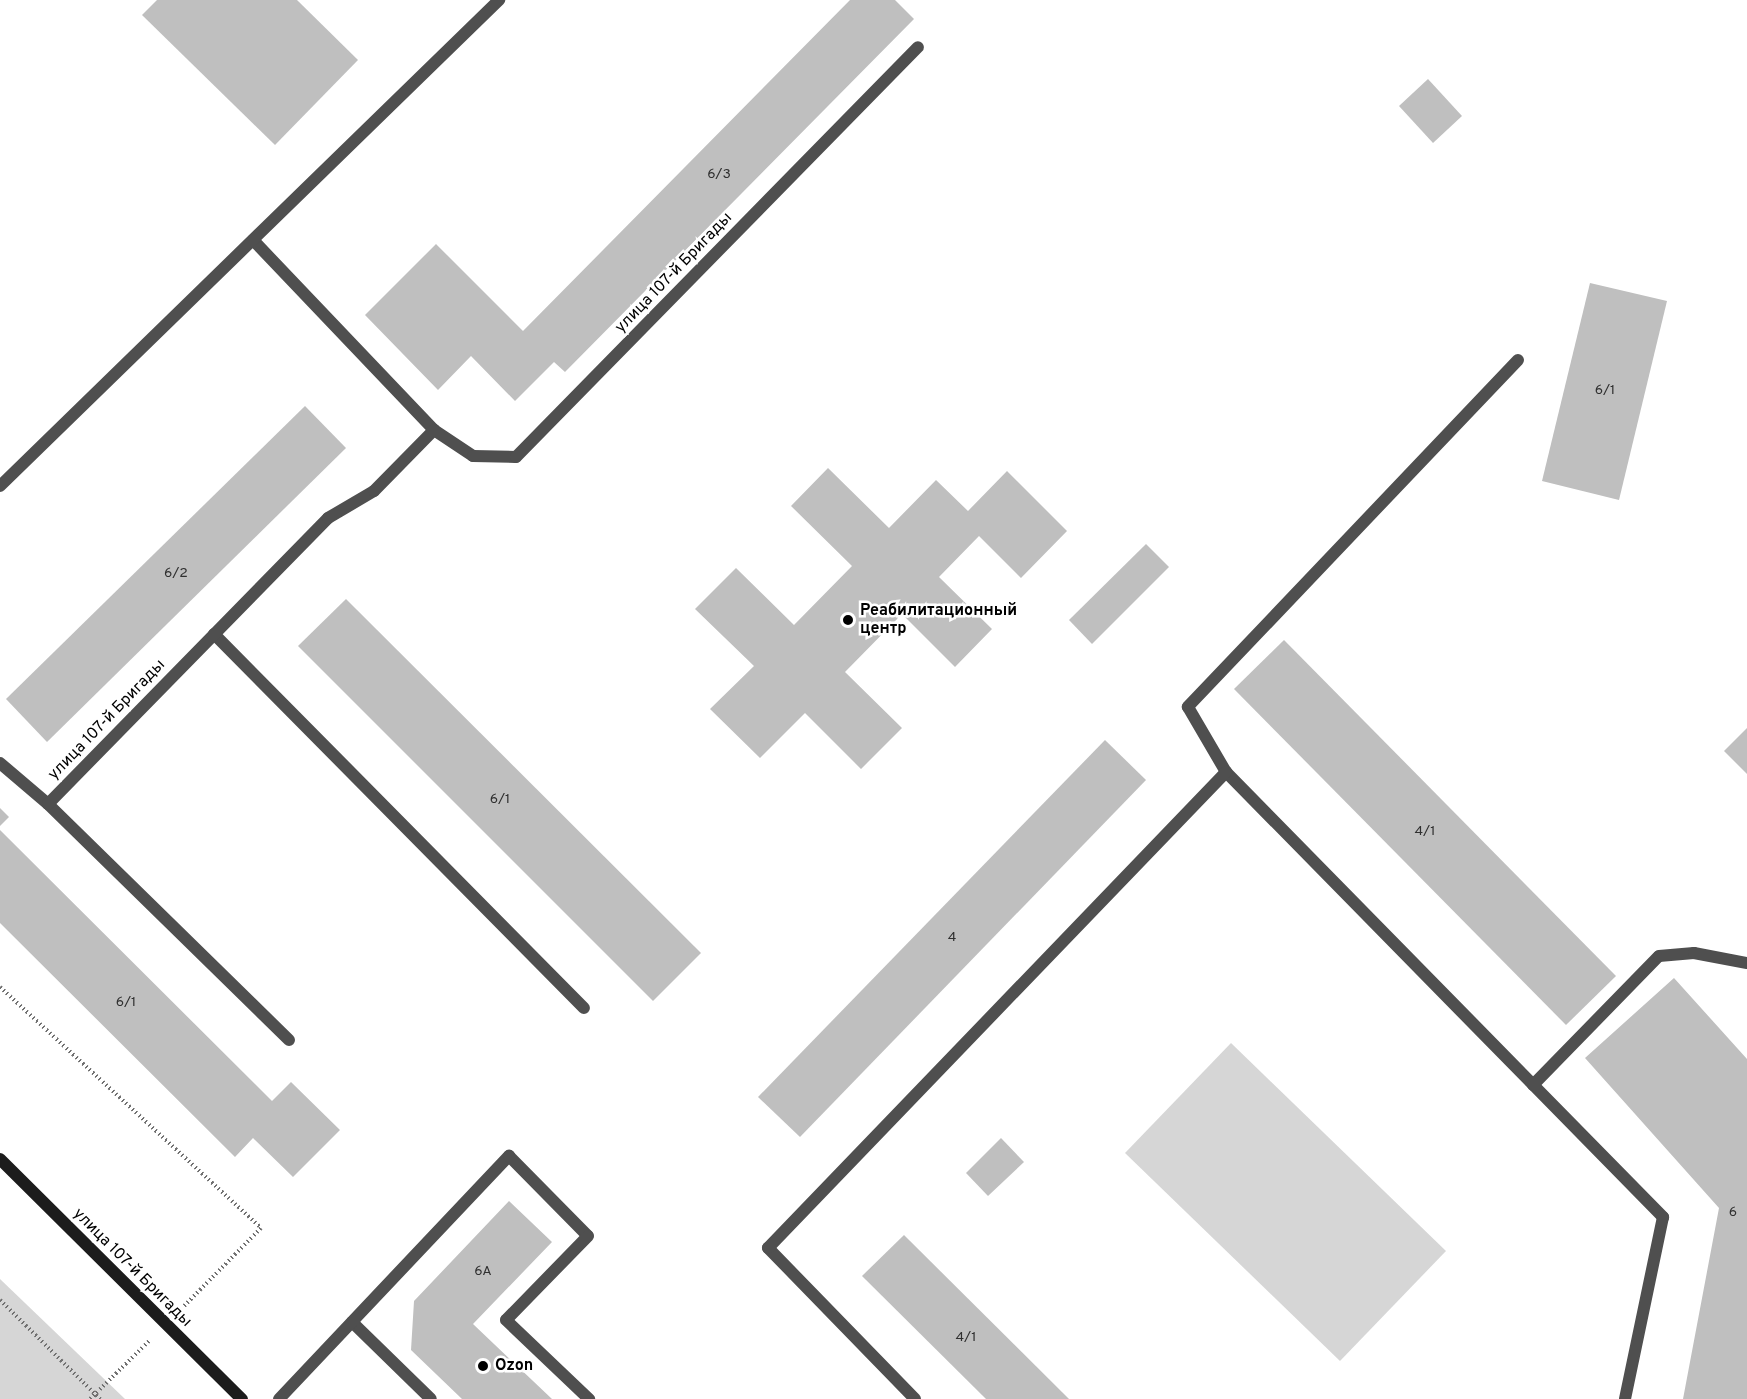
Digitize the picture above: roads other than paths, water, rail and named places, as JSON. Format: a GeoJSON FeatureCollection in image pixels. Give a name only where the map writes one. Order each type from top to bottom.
{"type":"FeatureCollection","features":[{"type":"Feature","properties":{"kind":"main road","name":"улица 107-й Бригады"},"geometry":{"type":"LineString","coordinates":[[0,1159],[242,1399]]}},
{"type":"Feature","properties":{"kind":"street"},"geometry":{"type":"LineString","coordinates":[[0,486],[499,0]]}},
{"type":"Feature","properties":{"kind":"street","name":"улица 107-й Бригады"},"geometry":{"type":"LineString","coordinates":[[253,240],[434,430],[473,456],[516,457],[918,47]]}},
{"type":"Feature","properties":{"kind":"street"},"geometry":{"type":"LineString","coordinates":[[1518,360],[1188,707],[1226,772],[1663,1217],[1625,1399]]}},
{"type":"Feature","properties":{"kind":"street","name":"улица 107-й Бригады"},"geometry":{"type":"LineString","coordinates":[[289,1040],[48,804],[328,518],[374,491],[434,430]]}},
{"type":"Feature","properties":{"kind":"street"},"geometry":{"type":"LineString","coordinates":[[214,634],[584,1008]]}},
{"type":"Feature","properties":{"kind":"street"},"geometry":{"type":"LineString","coordinates":[[0,763],[48,804]]}},
{"type":"Feature","properties":{"kind":"street"},"geometry":{"type":"LineString","coordinates":[[915,1399],[768,1248],[1226,772]]}},
{"type":"Feature","properties":{"kind":"street"},"geometry":{"type":"LineString","coordinates":[[1533,1085],[1659,956],[1694,953],[1747,963]]}},
{"type":"Feature","properties":{"kind":"street"},"geometry":{"type":"LineString","coordinates":[[279,1399],[509,1156],[588,1236],[506,1320],[589,1399]]}},
{"type":"Feature","properties":{"kind":"street"},"geometry":{"type":"LineString","coordinates":[[352,1322],[431,1399]]}},
{"type":"Feature","properties":{"kind":"place","name":"Реабилитационный центр"},"geometry":{"type":"Point","coordinates":[848,620]}},
{"type":"Feature","properties":{"kind":"place","name":"Ozon"},"geometry":{"type":"Point","coordinates":[483,1366]}}]}
